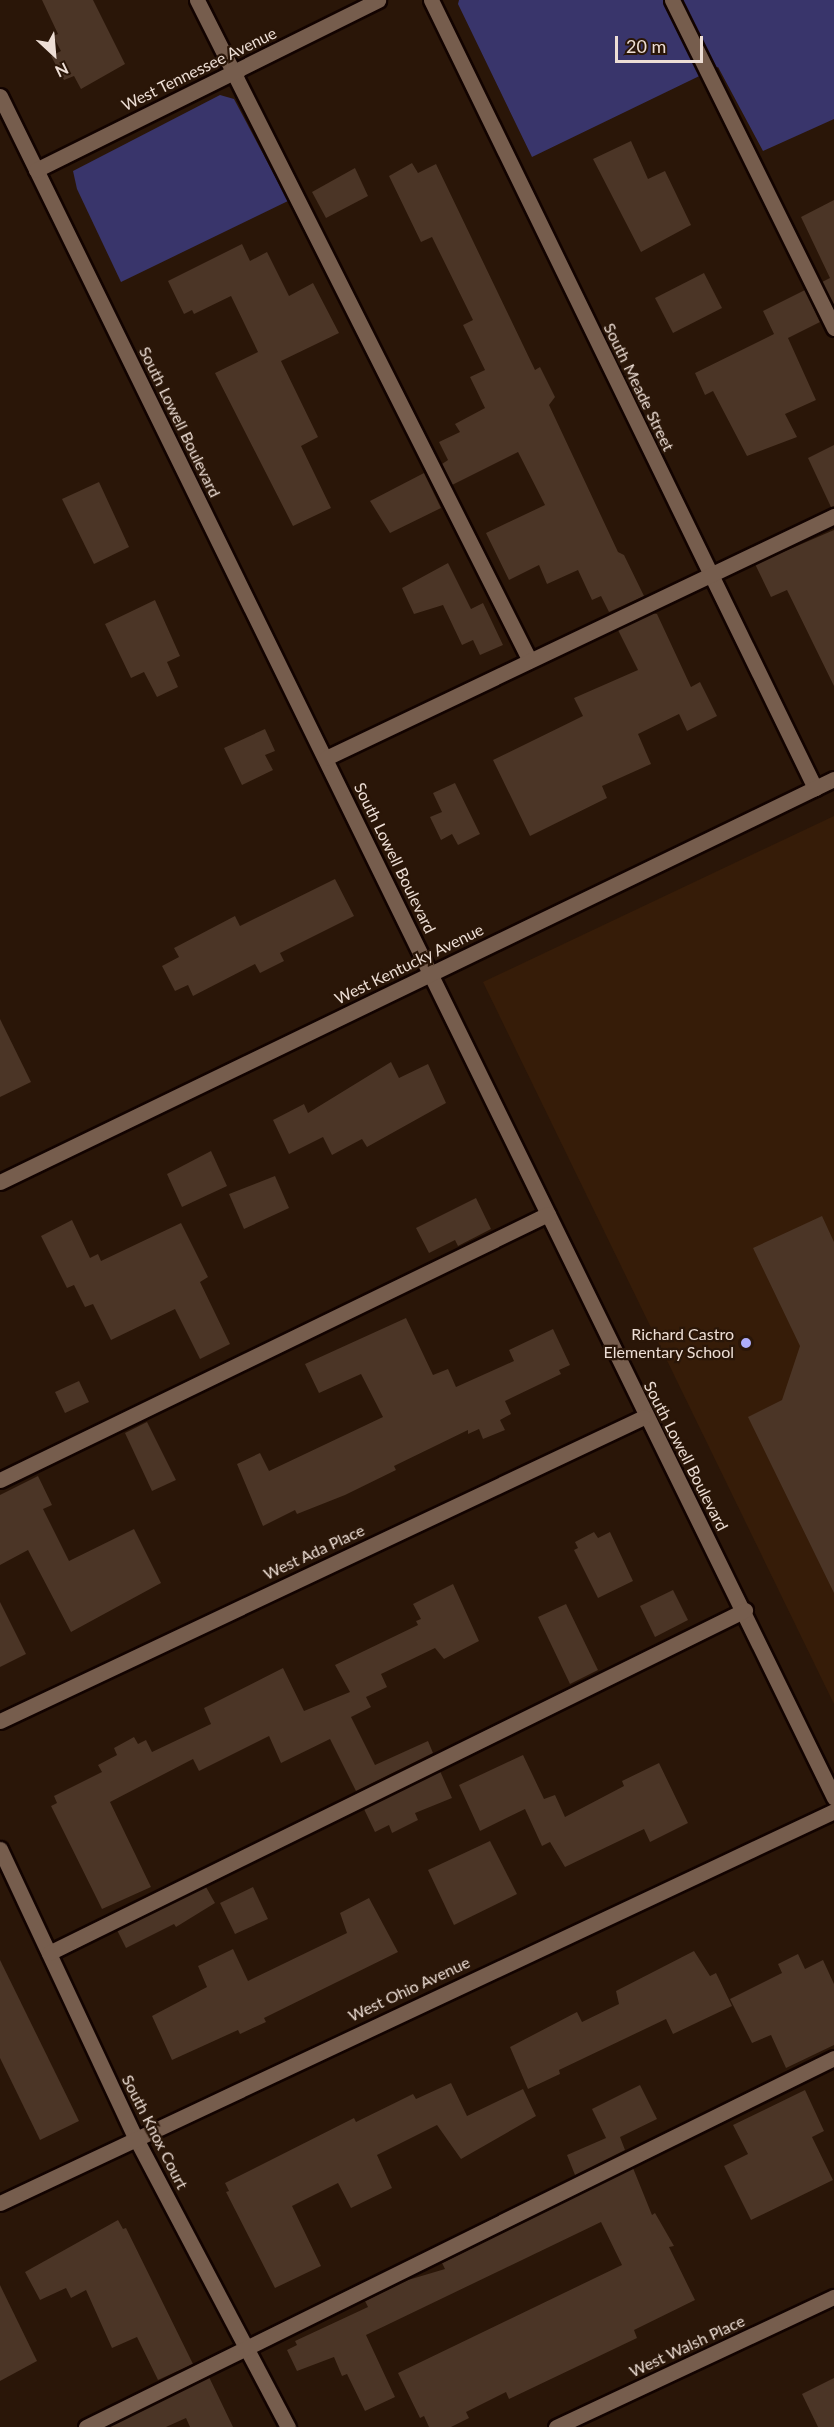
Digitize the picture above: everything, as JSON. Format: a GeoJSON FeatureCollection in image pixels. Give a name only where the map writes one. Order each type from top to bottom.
{"type":"FeatureCollection","features":[{"type":"Feature","properties":{"kind":"street"},"geometry":{"type":"LineString","coordinates":[[197,0],[529,659]]}},
{"type":"Feature","properties":{"kind":"street","name":"West Tennessee Avenue"},"geometry":{"type":"LineString","coordinates":[[36,170],[378,0]]}},
{"type":"Feature","properties":{"kind":"street","name":"South Meade Street"},"geometry":{"type":"LineString","coordinates":[[431,0],[816,788]]}},
{"type":"Feature","properties":{"kind":"street"},"geometry":{"type":"LineString","coordinates":[[672,0],[834,328]]}},
{"type":"Feature","properties":{"kind":"street","name":"South Lowell Boulevard"},"geometry":{"type":"LineString","coordinates":[[0,96],[431,973],[644,1417],[827,1767],[834,1798]]}},
{"type":"Feature","properties":{"kind":"street"},"geometry":{"type":"LineString","coordinates":[[326,758],[529,659],[834,516]]}},
{"type":"Feature","properties":{"kind":"street","name":"West Kentucky Avenue"},"geometry":{"type":"LineString","coordinates":[[0,1182],[834,779]]}},
{"type":"Feature","properties":{"kind":"street"},"geometry":{"type":"LineString","coordinates":[[0,1480],[548,1214]]}},
{"type":"Feature","properties":{"kind":"street","name":"West Ada Place"},"geometry":{"type":"LineString","coordinates":[[0,1721],[644,1417]]}},
{"type":"Feature","properties":{"kind":"street"},"geometry":{"type":"LineString","coordinates":[[49,1953],[745,1610]]}},
{"type":"Feature","properties":{"kind":"street","name":"West Ohio Avenue"},"geometry":{"type":"LineString","coordinates":[[0,2203],[135,2137],[834,1811]]}},
{"type":"Feature","properties":{"kind":"street","name":"South Knox Court"},"geometry":{"type":"LineString","coordinates":[[0,1849],[135,2137],[288,2427]]}},
{"type":"Feature","properties":{"kind":"street"},"geometry":{"type":"LineString","coordinates":[[86,2427],[247,2350],[834,2058]]}},
{"type":"Feature","properties":{"kind":"street","name":"West Walsh Place"},"geometry":{"type":"LineString","coordinates":[[556,2427],[834,2297]]}},
{"type":"Feature","properties":{"kind":"shaded area"},"geometry":{"type":"Polygon","coordinates":[[[459,0],[834,0],[834,119],[763,151],[718,67],[532,157],[458,4],[459,0]]]}},
{"type":"Feature","properties":{"kind":"shaded area"},"geometry":{"type":"Polygon","coordinates":[[[220,95],[234,99],[288,201],[121,282],[77,189],[73,171],[220,95]]]}},
{"type":"Feature","properties":{"kind":"shaded area","name":"Richard Castro Elementary School"},"geometry":{"type":"Polygon","coordinates":[[[834,816],[834,1704],[483,982],[834,816]]]}},
{"type":"Feature","properties":{"kind":"building"},"geometry":{"type":"Polygon","coordinates":[[[42,0],[93,0],[125,64],[81,89],[74,76],[64,80],[51,56],[61,51],[53,36],[58,34],[42,0]]]}},
{"type":"Feature","properties":{"kind":"building"},"geometry":{"type":"Polygon","coordinates":[[[631,141],[648,179],[665,171],[691,225],[641,252],[593,159],[631,141]]]}},
{"type":"Feature","properties":{"kind":"building"},"geometry":{"type":"Polygon","coordinates":[[[412,163],[418,173],[436,164],[535,370],[540,367],[555,397],[549,405],[618,552],[624,555],[644,596],[609,612],[601,596],[592,600],[578,570],[547,584],[539,565],[509,580],[486,533],[545,505],[518,452],[452,485],[442,464],[448,460],[439,442],[460,432],[455,424],[485,408],[470,377],[485,370],[463,325],[473,320],[432,237],[421,242],[389,176],[412,163]]]}},
{"type":"Feature","properties":{"kind":"building"},"geometry":{"type":"Polygon","coordinates":[[[355,168],[368,196],[326,218],[312,192],[355,168]]]}},
{"type":"Feature","properties":{"kind":"building"},"geometry":{"type":"Polygon","coordinates":[[[834,200],[834,306],[822,282],[830,278],[801,217],[834,200]]]}},
{"type":"Feature","properties":{"kind":"building"},"geometry":{"type":"Polygon","coordinates":[[[242,244],[250,261],[267,252],[289,296],[313,283],[339,333],[281,361],[318,437],[301,446],[331,508],[293,526],[215,373],[258,352],[231,296],[194,314],[192,310],[184,314],[168,281],[242,244]]]}},
{"type":"Feature","properties":{"kind":"building"},"geometry":{"type":"Polygon","coordinates":[[[704,273],[722,308],[673,333],[655,298],[704,273]]]}},
{"type":"Feature","properties":{"kind":"building"},"geometry":{"type":"Polygon","coordinates":[[[805,290],[820,322],[788,338],[816,400],[785,414],[797,437],[747,456],[713,391],[705,395],[695,373],[774,334],[763,311],[805,290]]]}},
{"type":"Feature","properties":{"kind":"building"},"geometry":{"type":"Polygon","coordinates":[[[834,445],[834,506],[831,507],[808,458],[834,445]]]}},
{"type":"Feature","properties":{"kind":"building"},"geometry":{"type":"Polygon","coordinates":[[[424,473],[441,508],[390,533],[370,501],[424,473]]]}},
{"type":"Feature","properties":{"kind":"building"},"geometry":{"type":"Polygon","coordinates":[[[99,482],[129,547],[94,564],[62,499],[99,482]]]}},
{"type":"Feature","properties":{"kind":"building"},"geometry":{"type":"Polygon","coordinates":[[[834,530],[834,686],[787,590],[771,597],[755,564],[834,530]]]}},
{"type":"Feature","properties":{"kind":"building"},"geometry":{"type":"Polygon","coordinates":[[[448,563],[471,609],[483,603],[503,645],[480,655],[473,640],[462,645],[443,605],[414,614],[402,588],[448,563]]]}},
{"type":"Feature","properties":{"kind":"building"},"geometry":{"type":"Polygon","coordinates":[[[155,600],[180,656],[167,662],[178,687],[157,697],[144,672],[131,678],[105,624],[155,600]]]}},
{"type":"Feature","properties":{"kind":"building"},"geometry":{"type":"Polygon","coordinates":[[[652,613],[657,614],[691,687],[700,682],[717,716],[687,731],[679,714],[638,734],[651,764],[602,786],[607,798],[530,836],[493,760],[583,716],[574,698],[638,670],[618,630],[652,613]]]}},
{"type":"Feature","properties":{"kind":"building"},"geometry":{"type":"Polygon","coordinates":[[[265,729],[275,751],[265,755],[273,770],[242,785],[224,748],[265,729]]]}},
{"type":"Feature","properties":{"kind":"building"},"geometry":{"type":"Polygon","coordinates":[[[455,783],[480,834],[458,845],[452,834],[441,840],[430,817],[442,812],[433,793],[455,783]]]}},
{"type":"Feature","properties":{"kind":"building"},"geometry":{"type":"Polygon","coordinates":[[[335,879],[354,916],[280,953],[284,961],[260,973],[255,964],[193,996],[188,985],[175,991],[162,966],[179,957],[174,948],[235,916],[240,926],[335,879]]]}},
{"type":"Feature","properties":{"kind":"building"},"geometry":{"type":"Polygon","coordinates":[[[0,1019],[31,1082],[0,1097],[0,1019]]]}},
{"type":"Feature","properties":{"kind":"building"},"geometry":{"type":"Polygon","coordinates":[[[391,1062],[399,1078],[428,1064],[446,1103],[367,1147],[362,1139],[332,1155],[323,1137],[289,1154],[273,1120],[304,1104],[308,1113],[391,1062]]]}},
{"type":"Feature","properties":{"kind":"building"},"geometry":{"type":"Polygon","coordinates":[[[211,1151],[227,1186],[182,1207],[167,1174],[211,1151]]]}},
{"type":"Feature","properties":{"kind":"building"},"geometry":{"type":"Polygon","coordinates":[[[275,1176],[289,1208],[244,1229],[229,1194],[275,1176]]]}},
{"type":"Feature","properties":{"kind":"building"},"geometry":{"type":"Polygon","coordinates":[[[476,1198],[491,1229],[458,1246],[455,1240],[429,1253],[416,1228],[476,1198]]]}},
{"type":"Feature","properties":{"kind":"building"},"geometry":{"type":"Polygon","coordinates":[[[822,1216],[834,1242],[834,1593],[748,1417],[782,1400],[800,1346],[753,1248],[822,1216]]]}},
{"type":"Feature","properties":{"kind":"building"},"geometry":{"type":"Polygon","coordinates":[[[72,1220],[90,1258],[98,1254],[101,1261],[181,1223],[208,1277],[200,1282],[230,1344],[200,1359],[175,1309],[111,1340],[93,1304],[85,1307],[74,1285],[67,1288],[41,1236],[72,1220]]]}},
{"type":"Feature","properties":{"kind":"building"},"geometry":{"type":"Polygon","coordinates":[[[406,1318],[433,1375],[448,1369],[456,1387],[514,1361],[509,1350],[553,1329],[570,1365],[559,1370],[561,1374],[505,1401],[511,1414],[500,1420],[505,1430],[483,1439],[479,1429],[468,1434],[468,1430],[394,1466],[396,1470],[345,1495],[297,1514],[295,1510],[263,1526],[237,1464],[260,1453],[269,1471],[383,1417],[361,1374],[319,1393],[305,1364],[406,1318]]]}},
{"type":"Feature","properties":{"kind":"building"},"geometry":{"type":"Polygon","coordinates":[[[79,1381],[89,1402],[65,1413],[55,1392],[79,1381]]]}},
{"type":"Feature","properties":{"kind":"building"},"geometry":{"type":"Polygon","coordinates":[[[147,1422],[176,1480],[152,1491],[125,1433],[147,1422]]]}},
{"type":"Feature","properties":{"kind":"building"},"geometry":{"type":"Polygon","coordinates":[[[38,1476],[52,1505],[43,1509],[69,1561],[134,1529],[161,1583],[71,1632],[28,1550],[0,1565],[0,1495],[38,1476]]]}},
{"type":"Feature","properties":{"kind":"building"},"geometry":{"type":"Polygon","coordinates":[[[594,1532],[598,1538],[610,1532],[633,1581],[598,1598],[574,1550],[578,1548],[575,1542],[594,1532]]]}},
{"type":"Feature","properties":{"kind":"building"},"geometry":{"type":"Polygon","coordinates":[[[453,1584],[479,1641],[444,1659],[435,1648],[381,1674],[387,1687],[366,1697],[371,1707],[351,1717],[375,1765],[428,1741],[433,1753],[356,1791],[330,1739],[281,1763],[269,1736],[199,1771],[193,1759],[110,1802],[151,1887],[102,1909],[51,1806],[57,1803],[54,1796],[102,1772],[98,1765],[117,1755],[114,1748],[134,1737],[138,1744],[146,1740],[152,1752],[211,1724],[204,1708],[283,1668],[304,1711],[350,1692],[335,1665],[418,1625],[416,1621],[421,1619],[413,1604],[453,1584]]]}},
{"type":"Feature","properties":{"kind":"building"},"geometry":{"type":"Polygon","coordinates":[[[673,1590],[688,1620],[655,1637],[640,1606],[673,1590]]]}},
{"type":"Feature","properties":{"kind":"building"},"geometry":{"type":"Polygon","coordinates":[[[0,1602],[26,1654],[0,1667],[0,1602]]]}},
{"type":"Feature","properties":{"kind":"building"},"geometry":{"type":"Polygon","coordinates":[[[566,1604],[598,1670],[570,1684],[538,1617],[566,1604]]]}},
{"type":"Feature","properties":{"kind":"building"},"geometry":{"type":"Polygon","coordinates":[[[523,1755],[544,1799],[555,1795],[565,1817],[624,1786],[622,1781],[659,1763],[688,1823],[650,1842],[644,1829],[565,1867],[550,1842],[542,1846],[525,1809],[480,1831],[459,1785],[523,1755]]]}},
{"type":"Feature","properties":{"kind":"building"},"geometry":{"type":"Polygon","coordinates":[[[440,1771],[452,1798],[415,1813],[418,1820],[392,1833],[389,1825],[375,1832],[364,1809],[440,1771]]]}},
{"type":"Feature","properties":{"kind":"building"},"geometry":{"type":"Polygon","coordinates":[[[490,1841],[517,1894],[454,1925],[428,1870],[490,1841]]]}},
{"type":"Feature","properties":{"kind":"building"},"geometry":{"type":"Polygon","coordinates":[[[206,1887],[215,1903],[176,1927],[174,1924],[126,1948],[117,1930],[206,1887]]]}},
{"type":"Feature","properties":{"kind":"building"},"geometry":{"type":"Polygon","coordinates":[[[253,1887],[268,1919],[235,1934],[220,1903],[253,1887]]]}},
{"type":"Feature","properties":{"kind":"building"},"geometry":{"type":"Polygon","coordinates":[[[369,1898],[398,1952],[264,2018],[266,2022],[240,2034],[238,2030],[172,2060],[152,2016],[207,1987],[198,1966],[233,1949],[248,1981],[347,1933],[340,1913],[369,1898]]]}},
{"type":"Feature","properties":{"kind":"building"},"geometry":{"type":"Polygon","coordinates":[[[694,1951],[710,1976],[716,1973],[732,2006],[673,2034],[666,2019],[559,2070],[560,2074],[528,2089],[510,2047],[577,2012],[582,2022],[619,2004],[616,1991],[694,1951]]]}},
{"type":"Feature","properties":{"kind":"building"},"geometry":{"type":"Polygon","coordinates":[[[798,1954],[805,1969],[823,1960],[834,1984],[834,2045],[786,2068],[771,2035],[752,2043],[730,1999],[782,1973],[778,1964],[798,1954]]]}},
{"type":"Feature","properties":{"kind":"building"},"geometry":{"type":"Polygon","coordinates":[[[0,1960],[79,2121],[40,2140],[0,2058],[0,1960]]]}},
{"type":"Feature","properties":{"kind":"building"},"geometry":{"type":"Polygon","coordinates":[[[451,2083],[467,2116],[523,2089],[536,2116],[461,2159],[437,2125],[377,2155],[392,2188],[351,2208],[338,2183],[292,2206],[321,2266],[275,2288],[226,2192],[229,2191],[225,2183],[354,2118],[356,2122],[413,2094],[416,2099],[451,2083]]]}},
{"type":"Feature","properties":{"kind":"building"},"geometry":{"type":"Polygon","coordinates":[[[640,2085],[657,2119],[620,2137],[625,2150],[575,2175],[567,2155],[606,2138],[592,2109],[640,2085]]]}},
{"type":"Feature","properties":{"kind":"building"},"geometry":{"type":"Polygon","coordinates":[[[805,2090],[824,2131],[812,2137],[833,2180],[751,2220],[724,2166],[748,2154],[733,2125],[805,2090]]]}},
{"type":"Feature","properties":{"kind":"building"},"geometry":{"type":"Polygon","coordinates":[[[633,2168],[652,2215],[655,2213],[674,2246],[669,2247],[695,2300],[634,2330],[637,2338],[509,2399],[506,2392],[466,2412],[469,2418],[451,2427],[429,2427],[424,2416],[420,2418],[398,2373],[622,2265],[601,2222],[366,2335],[395,2397],[365,2411],[347,2374],[342,2376],[334,2357],[297,2371],[287,2350],[297,2345],[295,2341],[368,2307],[365,2301],[408,2280],[445,2269],[442,2263],[633,2168]]]}},
{"type":"Feature","properties":{"kind":"building"},"geometry":{"type":"Polygon","coordinates":[[[118,2220],[123,2229],[126,2228],[193,2364],[158,2380],[137,2337],[112,2348],[86,2290],[71,2298],[66,2288],[40,2300],[25,2272],[118,2220]]]}},
{"type":"Feature","properties":{"kind":"building"},"geometry":{"type":"Polygon","coordinates":[[[0,2285],[37,2361],[0,2381],[0,2285]]]}},
{"type":"Feature","properties":{"kind":"building"},"geometry":{"type":"Polygon","coordinates":[[[209,2377],[233,2427],[190,2427],[186,2418],[166,2427],[108,2427],[209,2377]]]}},
{"type":"Feature","properties":{"kind":"building"},"geometry":{"type":"Polygon","coordinates":[[[834,2378],[834,2427],[818,2427],[802,2394],[834,2378]]]}},
{"type":"Feature","properties":{"kind":"place","name":"Richard Castro Elementary School"},"geometry":{"type":"Point","coordinates":[746,1343]}}]}
